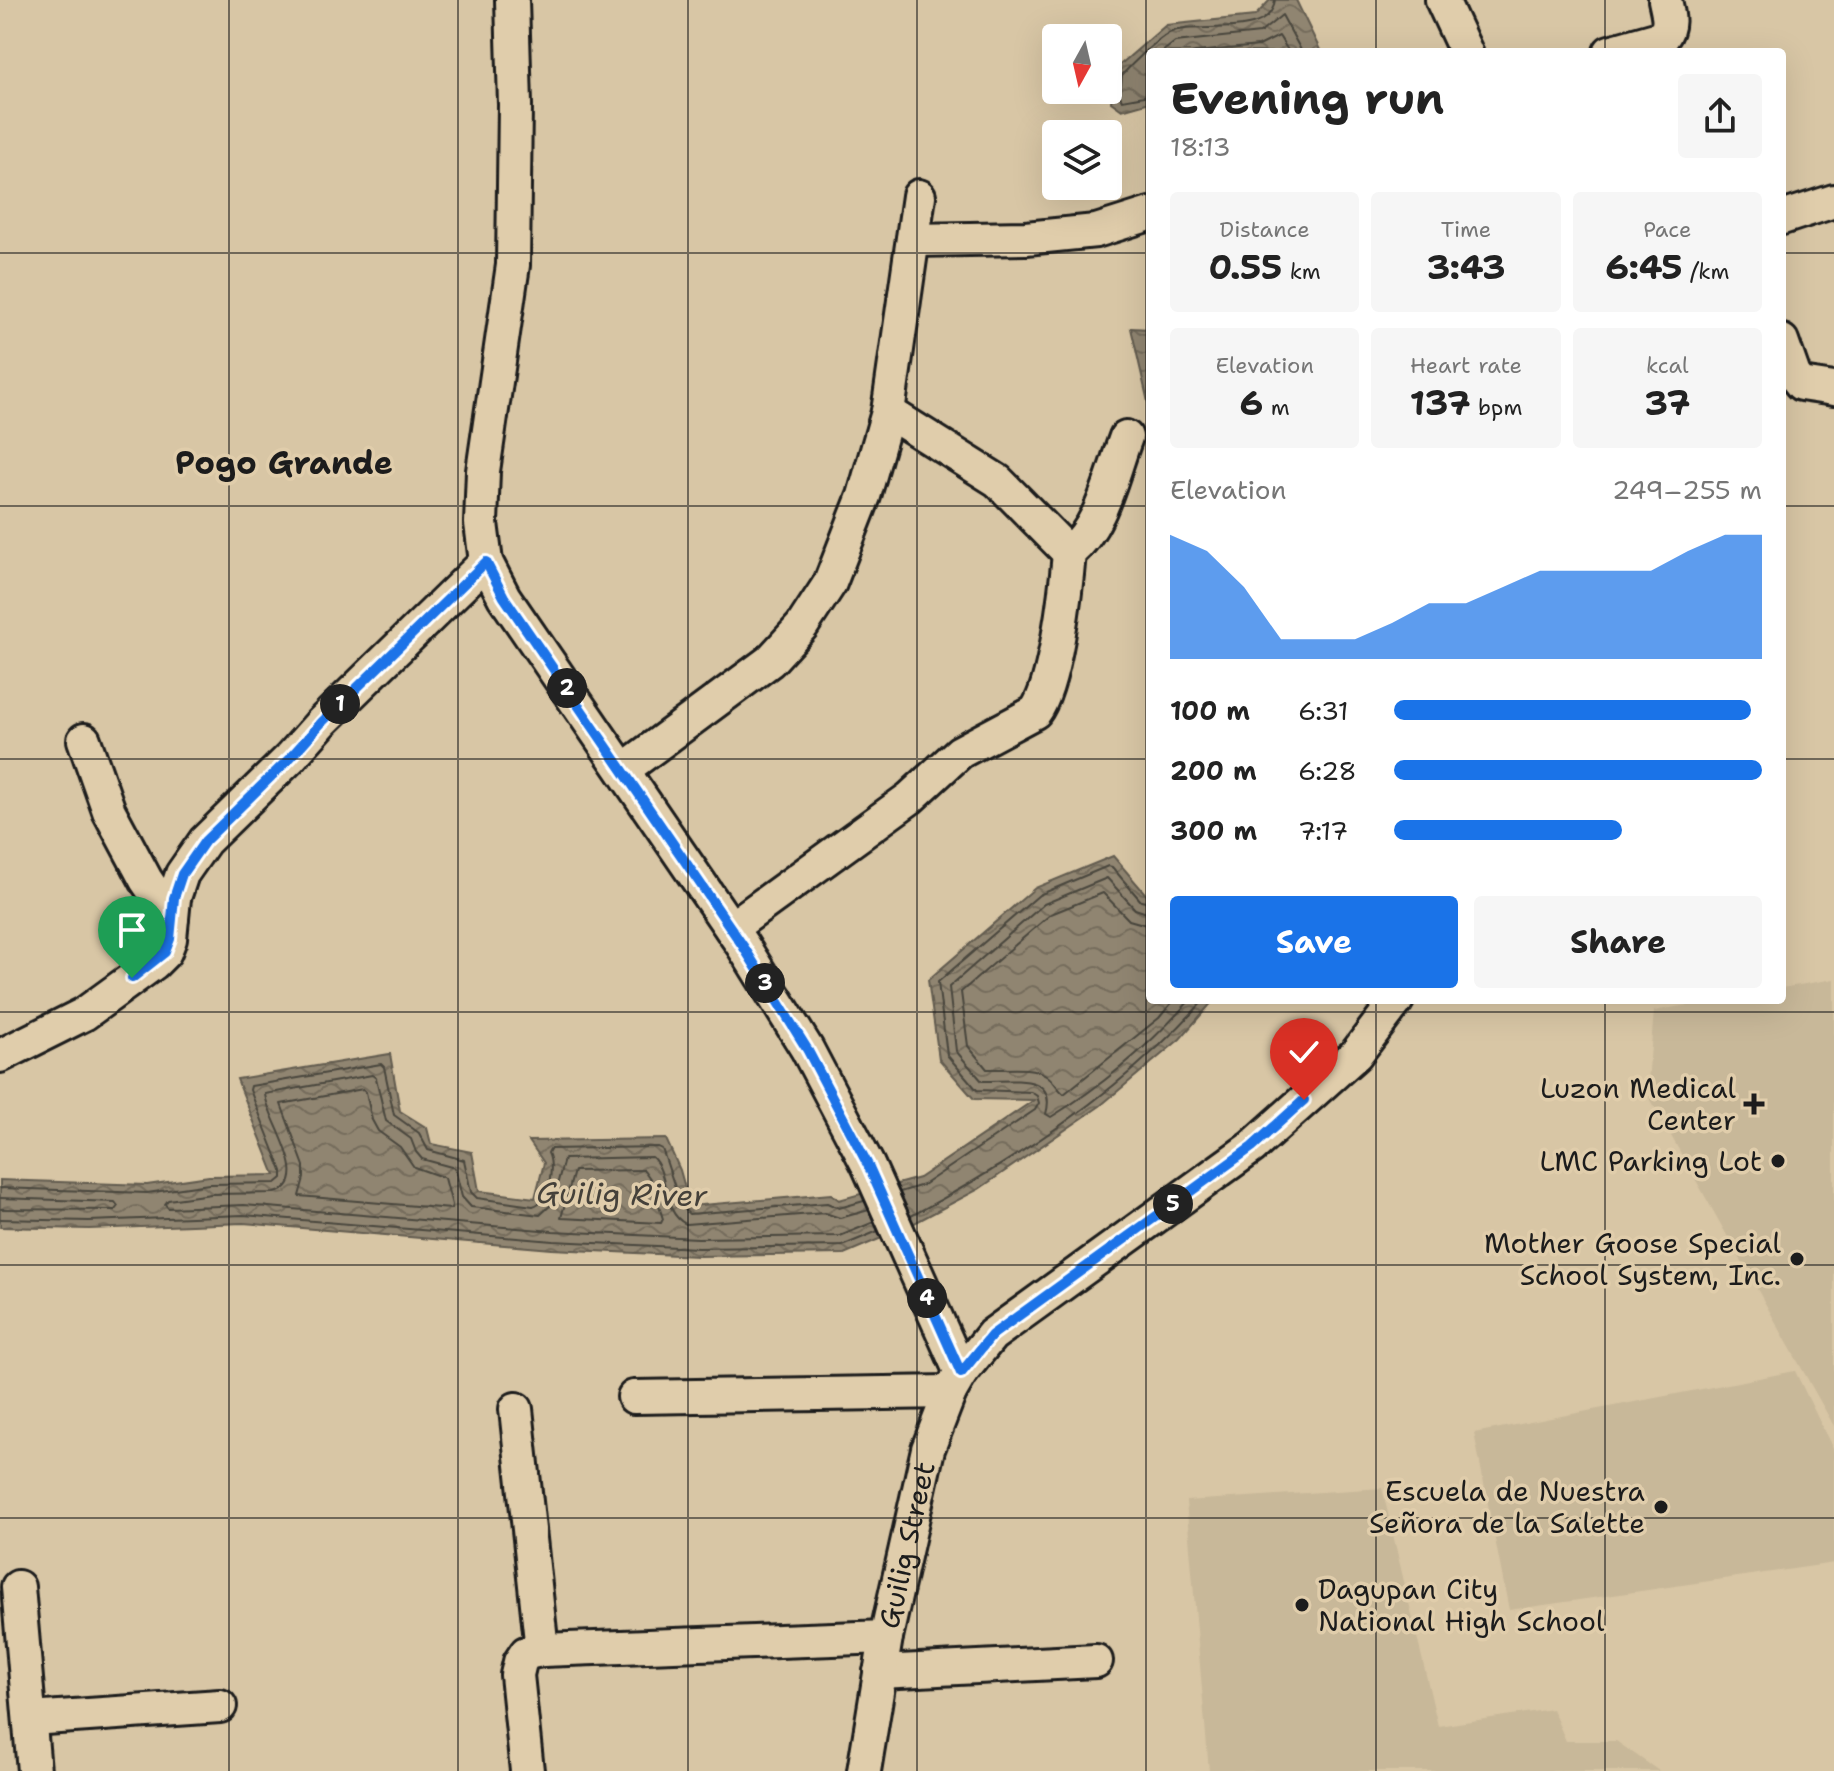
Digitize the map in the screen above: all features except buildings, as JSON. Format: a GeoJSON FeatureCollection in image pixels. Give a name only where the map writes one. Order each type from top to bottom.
{"type":"FeatureCollection","features":[{"type":"Feature","properties":{"kind":"street"},"geometry":{"type":"LineString","coordinates":[[512,0],[515,105],[513,265],[483,471],[481,523],[486,562],[504,597],[731,928],[807,1049],[868,1165],[900,1238],[955,1382],[634,1397]]}},
{"type":"Feature","properties":{"kind":"street"},"geometry":{"type":"LineString","coordinates":[[1442,0],[1464,48]]}},
{"type":"Feature","properties":{"kind":"street"},"geometry":{"type":"LineString","coordinates":[[1624,48],[1663,37],[1669,19],[1665,0]]}},
{"type":"Feature","properties":{"kind":"street"},"geometry":{"type":"LineString","coordinates":[[623,770],[770,661],[802,626],[830,583],[864,496],[888,412],[919,196]]}},
{"type":"Feature","properties":{"kind":"street"},"geometry":{"type":"LineString","coordinates":[[1786,217],[1834,201]]}},
{"type":"Feature","properties":{"kind":"street"},"geometry":{"type":"LineString","coordinates":[[913,240],[1026,238],[1096,231],[1146,215]]}},
{"type":"Feature","properties":{"kind":"street"},"geometry":{"type":"LineString","coordinates":[[1786,352],[1794,375],[1801,384],[1834,389]]}},
{"type":"Feature","properties":{"kind":"street"},"geometry":{"type":"LineString","coordinates":[[731,928],[910,798],[960,752],[1035,712],[1041,704],[1066,592],[1069,553],[998,481],[888,412]]}},
{"type":"Feature","properties":{"kind":"street"},"geometry":{"type":"LineString","coordinates":[[1069,553],[1084,541],[1094,524],[1126,437]]}},
{"type":"Feature","properties":{"kind":"street"},"geometry":{"type":"LineString","coordinates":[[0,1056],[84,1014],[165,952],[170,939],[174,898],[182,874],[205,841],[486,562]]}},
{"type":"Feature","properties":{"kind":"street"},"geometry":{"type":"LineString","coordinates":[[84,740],[109,811],[146,880],[172,918]]}},
{"type":"Feature","properties":{"kind":"street","name":"Guilig Street"},"geometry":{"type":"LineString","coordinates":[[864,1771],[886,1637],[928,1449],[955,1382],[992,1335],[1252,1147],[1356,1054],[1394,1004]]}},
{"type":"Feature","properties":{"kind":"street"},"geometry":{"type":"LineString","coordinates":[[516,1409],[542,1650]]}},
{"type":"Feature","properties":{"kind":"street"},"geometry":{"type":"LineString","coordinates":[[18,1587],[34,1771]]}},
{"type":"Feature","properties":{"kind":"street"},"geometry":{"type":"LineString","coordinates":[[527,1771],[517,1675],[526,1653],[886,1637]]}},
{"type":"Feature","properties":{"kind":"street"},"geometry":{"type":"LineString","coordinates":[[880,1672],[1096,1661]]}},
{"type":"Feature","properties":{"kind":"street"},"geometry":{"type":"LineString","coordinates":[[30,1719],[220,1706]]}},
{"type":"Feature","properties":{"kind":"shaded area","name":"Luzon Medical Center"},"geometry":{"type":"Polygon","coordinates":[[[1834,979],[1834,1426],[1647,1093],[1654,1011],[1693,1004],[1786,1004],[1786,987],[1834,979]]]}},
{"type":"Feature","properties":{"kind":"shaded area","name":"Escuela de Nuestra Señora de la Salette"},"geometry":{"type":"Polygon","coordinates":[[[1795,1371],[1834,1451],[1834,1563],[1509,1610],[1474,1433],[1795,1371]]]}},
{"type":"Feature","properties":{"kind":"shaded area","name":"Dagupan City National High School"},"geometry":{"type":"Polygon","coordinates":[[[1382,1488],[1438,1726],[1552,1709],[1566,1741],[1616,1741],[1659,1771],[1209,1771],[1186,1501],[1382,1488]]]}},
{"type":"Feature","properties":{"kind":"water"},"geometry":{"type":"Polygon","coordinates":[[[1270,0],[1296,0],[1319,48],[1146,48],[1146,103],[1122,110],[1114,104],[1122,104],[1122,63],[1166,25],[1255,16],[1270,0]]]}},
{"type":"Feature","properties":{"kind":"water"},"geometry":{"type":"Polygon","coordinates":[[[1131,328],[1146,329],[1146,393],[1131,328]]]}},
{"type":"Feature","properties":{"kind":"water","name":"Guilig River"},"geometry":{"type":"Polygon","coordinates":[[[1113,856],[1146,894],[1146,1004],[1211,1004],[1180,1039],[1100,1106],[979,1189],[905,1228],[844,1254],[698,1256],[552,1249],[243,1223],[89,1229],[0,1227],[0,1180],[147,1185],[209,1176],[275,1175],[237,1079],[390,1054],[400,1111],[427,1128],[431,1144],[472,1152],[479,1191],[535,1198],[544,1163],[529,1141],[666,1139],[680,1170],[690,1206],[831,1194],[839,1200],[919,1178],[1034,1100],[974,1099],[939,1059],[928,980],[1035,888],[1113,856]]]}},
{"type":"Feature","properties":{"kind":"place","name":"Luzon Medical Center"},"geometry":{"type":"Point","coordinates":[1754,1104]}},
{"type":"Feature","properties":{"kind":"place","name":"LMC Parking Lot"},"geometry":{"type":"Point","coordinates":[1778,1161]}},
{"type":"Feature","properties":{"kind":"place","name":"Mother Goose Special School System, Inc."},"geometry":{"type":"Point","coordinates":[1797,1259]}},
{"type":"Feature","properties":{"kind":"place","name":"Escuela de Nuestra Señora de la Salette"},"geometry":{"type":"Point","coordinates":[1661,1507]}},
{"type":"Feature","properties":{"kind":"place","name":"Dagupan City National High School"},"geometry":{"type":"Point","coordinates":[1302,1605]}},
{"type":"Feature","properties":{"kind":"district","name":"Pogo Grande"},"geometry":{"type":"Point","coordinates":[284,462]}},
{"type":"Feature","properties":{"kind":"route"},"geometry":{"type":"LineString","coordinates":[[132,978],[165,952],[170,939],[174,898],[182,874],[205,841],[486,562],[504,597],[743,946],[807,1049],[868,1165],[961,1373],[992,1335],[1252,1147],[1304,1100]]}}]}
